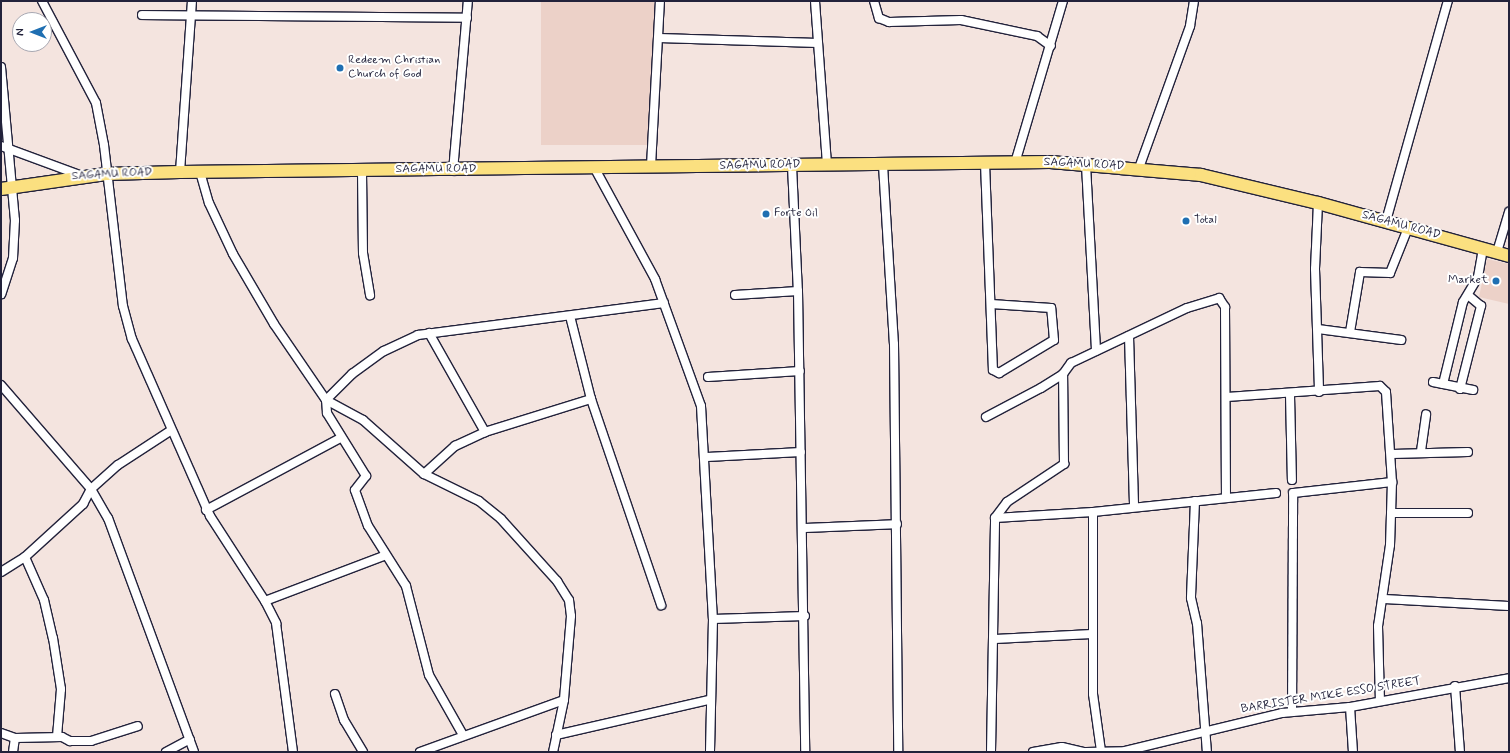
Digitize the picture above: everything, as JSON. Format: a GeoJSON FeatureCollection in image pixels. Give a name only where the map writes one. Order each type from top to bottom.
{"type":"FeatureCollection","features":[{"type":"Feature","properties":{"kind":"highway","name":"SAGAMU ROAD"},"geometry":{"type":"LineString","coordinates":[[6,188],[82,176],[180,172],[362,172],[651,166],[827,166],[1015,163],[1086,165],[1139,168],[1201,175],[1318,203],[1509,256]]}},
{"type":"Feature","properties":{"kind":"street"},"geometry":{"type":"LineString","coordinates":[[42,1],[96,103],[128,326],[170,431],[206,510],[265,601],[281,641],[293,752]]}},
{"type":"Feature","properties":{"kind":"street"},"geometry":{"type":"LineString","coordinates":[[180,172],[192,1]]}},
{"type":"Feature","properties":{"kind":"street"},"geometry":{"type":"LineString","coordinates":[[453,171],[468,1]]}},
{"type":"Feature","properties":{"kind":"street"},"geometry":{"type":"LineString","coordinates":[[651,166],[660,1]]}},
{"type":"Feature","properties":{"kind":"street"},"geometry":{"type":"LineString","coordinates":[[815,1],[827,166]]}},
{"type":"Feature","properties":{"kind":"street"},"geometry":{"type":"LineString","coordinates":[[874,1],[879,18],[888,22],[961,20],[1037,36],[1051,46]]}},
{"type":"Feature","properties":{"kind":"street"},"geometry":{"type":"LineString","coordinates":[[1015,163],[1051,46],[1063,1]]}},
{"type":"Feature","properties":{"kind":"street"},"geometry":{"type":"LineString","coordinates":[[1139,168],[1190,26],[1194,1]]}},
{"type":"Feature","properties":{"kind":"street"},"geometry":{"type":"LineString","coordinates":[[1386,221],[1448,1]]}},
{"type":"Feature","properties":{"kind":"street"},"geometry":{"type":"LineString","coordinates":[[142,15],[191,17],[467,18]]}},
{"type":"Feature","properties":{"kind":"street"},"geometry":{"type":"LineString","coordinates":[[1037,36],[1055,31]]}},
{"type":"Feature","properties":{"kind":"street"},"geometry":{"type":"LineString","coordinates":[[659,38],[818,43]]}},
{"type":"Feature","properties":{"kind":"street"},"geometry":{"type":"LineString","coordinates":[[1,67],[10,148],[6,188],[15,203],[13,258],[1,294]]}},
{"type":"Feature","properties":{"kind":"street"},"geometry":{"type":"LineString","coordinates":[[1,146],[10,148],[82,176]]}},
{"type":"Feature","properties":{"kind":"street"},"geometry":{"type":"LineString","coordinates":[[985,164],[991,304],[995,372],[1054,340],[1051,308],[991,304]]}},
{"type":"Feature","properties":{"kind":"street"},"geometry":{"type":"LineString","coordinates":[[883,165],[894,344],[897,524],[898,752]]}},
{"type":"Feature","properties":{"kind":"street"},"geometry":{"type":"LineString","coordinates":[[1086,165],[1096,351]]}},
{"type":"Feature","properties":{"kind":"street"},"geometry":{"type":"LineString","coordinates":[[792,166],[800,371],[805,752]]}},
{"type":"Feature","properties":{"kind":"street"},"geometry":{"type":"LineString","coordinates":[[594,167],[634,236],[664,303],[698,390],[707,458],[713,619],[709,700],[710,752]]}},
{"type":"Feature","properties":{"kind":"street"},"geometry":{"type":"LineString","coordinates":[[200,172],[209,203],[233,254],[274,324],[326,400],[363,420],[424,474],[479,501],[501,520],[557,581],[568,600],[572,616],[564,700],[553,752]]}},
{"type":"Feature","properties":{"kind":"street"},"geometry":{"type":"LineString","coordinates":[[362,172],[363,253],[370,295]]}},
{"type":"Feature","properties":{"kind":"street"},"geometry":{"type":"LineString","coordinates":[[1318,203],[1315,268],[1319,392]]}},
{"type":"Feature","properties":{"kind":"street"},"geometry":{"type":"LineString","coordinates":[[1497,252],[1509,212]]}},
{"type":"Feature","properties":{"kind":"street"},"geometry":{"type":"LineString","coordinates":[[1350,332],[1360,272],[1390,273],[1408,228]]}},
{"type":"Feature","properties":{"kind":"street"},"geometry":{"type":"LineString","coordinates":[[1443,384],[1463,302],[1469,296],[1483,249]]}},
{"type":"Feature","properties":{"kind":"street"},"geometry":{"type":"LineString","coordinates":[[735,295],[798,291]]}},
{"type":"Feature","properties":{"kind":"street"},"geometry":{"type":"LineString","coordinates":[[1460,389],[1482,306],[1469,296]]}},
{"type":"Feature","properties":{"kind":"street"},"geometry":{"type":"LineString","coordinates":[[990,752],[995,639],[995,518],[1007,502],[1064,464],[1063,374],[1066,366],[1187,308],[1219,298],[1225,307],[1227,397],[1226,498]]}},
{"type":"Feature","properties":{"kind":"street"},"geometry":{"type":"LineString","coordinates":[[463,735],[429,675],[406,586],[368,526],[356,494],[357,486],[366,476],[340,438],[327,413],[326,400],[352,374],[384,351],[429,333],[664,303]]}},
{"type":"Feature","properties":{"kind":"street"},"geometry":{"type":"LineString","coordinates":[[570,316],[591,399],[661,605]]}},
{"type":"Feature","properties":{"kind":"street"},"geometry":{"type":"LineString","coordinates":[[1318,329],[1350,332],[1400,340]]}},
{"type":"Feature","properties":{"kind":"street"},"geometry":{"type":"LineString","coordinates":[[429,333],[485,432]]}},
{"type":"Feature","properties":{"kind":"street"},"geometry":{"type":"LineString","coordinates":[[1129,336],[1134,507]]}},
{"type":"Feature","properties":{"kind":"street"},"geometry":{"type":"LineString","coordinates":[[708,376],[800,371]]}},
{"type":"Feature","properties":{"kind":"street"},"geometry":{"type":"LineString","coordinates":[[986,417],[1063,374]]}},
{"type":"Feature","properties":{"kind":"street"},"geometry":{"type":"LineString","coordinates":[[1433,382],[1460,389],[1473,390]]}},
{"type":"Feature","properties":{"kind":"street"},"geometry":{"type":"LineString","coordinates":[[1,385],[91,489],[108,518],[194,752]]}},
{"type":"Feature","properties":{"kind":"street"},"geometry":{"type":"LineString","coordinates":[[1227,397],[1290,395],[1380,386],[1386,392],[1392,454],[1392,482],[1384,599],[1378,626],[1380,701]]}},
{"type":"Feature","properties":{"kind":"street"},"geometry":{"type":"LineString","coordinates":[[1290,395],[1292,480]]}},
{"type":"Feature","properties":{"kind":"street"},"geometry":{"type":"LineString","coordinates":[[424,474],[455,446],[485,432],[591,399]]}},
{"type":"Feature","properties":{"kind":"street"},"geometry":{"type":"LineString","coordinates":[[1421,451],[1426,414]]}},
{"type":"Feature","properties":{"kind":"street"},"geometry":{"type":"LineString","coordinates":[[1,572],[25,557],[83,504],[91,489],[135,452],[170,431]]}},
{"type":"Feature","properties":{"kind":"street"},"geometry":{"type":"LineString","coordinates":[[206,510],[340,438]]}},
{"type":"Feature","properties":{"kind":"street"},"geometry":{"type":"LineString","coordinates":[[1392,454],[1421,451],[1468,452]]}},
{"type":"Feature","properties":{"kind":"street"},"geometry":{"type":"LineString","coordinates":[[707,458],[801,452]]}},
{"type":"Feature","properties":{"kind":"street"},"geometry":{"type":"LineString","coordinates":[[1292,712],[1293,493],[1392,482]]}},
{"type":"Feature","properties":{"kind":"street"},"geometry":{"type":"LineString","coordinates":[[995,518],[1093,512],[1276,493]]}},
{"type":"Feature","properties":{"kind":"street"},"geometry":{"type":"LineString","coordinates":[[1195,501],[1191,598],[1197,623],[1204,732],[1207,752]]}},
{"type":"Feature","properties":{"kind":"street"},"geometry":{"type":"LineString","coordinates":[[1093,512],[1093,694],[1101,751]]}},
{"type":"Feature","properties":{"kind":"street"},"geometry":{"type":"LineString","coordinates":[[1391,513],[1468,513]]}},
{"type":"Feature","properties":{"kind":"street"},"geometry":{"type":"LineString","coordinates":[[803,528],[897,524]]}},
{"type":"Feature","properties":{"kind":"street"},"geometry":{"type":"LineString","coordinates":[[265,601],[386,555]]}},
{"type":"Feature","properties":{"kind":"street"},"geometry":{"type":"LineString","coordinates":[[25,557],[44,600],[53,638],[61,689],[57,737]]}},
{"type":"Feature","properties":{"kind":"street"},"geometry":{"type":"LineString","coordinates":[[1384,599],[1509,606]]}},
{"type":"Feature","properties":{"kind":"street"},"geometry":{"type":"LineString","coordinates":[[713,619],[804,616]]}},
{"type":"Feature","properties":{"kind":"street"},"geometry":{"type":"LineString","coordinates":[[995,639],[1092,634]]}},
{"type":"Feature","properties":{"kind":"street","name":"BARRISTER MIKE ESSO STREET"},"geometry":{"type":"LineString","coordinates":[[1033,752],[1062,747],[1085,752],[1125,751],[1292,712],[1350,707],[1455,686],[1509,678]]}},
{"type":"Feature","properties":{"kind":"street"},"geometry":{"type":"LineString","coordinates":[[1455,686],[1460,752]]}},
{"type":"Feature","properties":{"kind":"street"},"geometry":{"type":"LineString","coordinates":[[335,694],[344,720],[363,752]]}},
{"type":"Feature","properties":{"kind":"street"},"geometry":{"type":"LineString","coordinates":[[420,752],[463,735],[564,700]]}},
{"type":"Feature","properties":{"kind":"street"},"geometry":{"type":"LineString","coordinates":[[556,735],[709,700]]}},
{"type":"Feature","properties":{"kind":"street"},"geometry":{"type":"LineString","coordinates":[[1350,707],[1353,752]]}},
{"type":"Feature","properties":{"kind":"street"},"geometry":{"type":"LineString","coordinates":[[1,733],[15,738],[57,737],[91,741],[138,726]]}},
{"type":"Feature","properties":{"kind":"street"},"geometry":{"type":"LineString","coordinates":[[12,752],[15,738]]}},
{"type":"Feature","properties":{"kind":"street"},"geometry":{"type":"LineString","coordinates":[[166,752],[190,739]]}},
{"type":"Feature","properties":{"kind":"shaded area"},"geometry":{"type":"Polygon","coordinates":[[[541,1],[654,1],[654,145],[541,145],[541,1]]]}},
{"type":"Feature","properties":{"kind":"shaded area","name":"Market"},"geometry":{"type":"Polygon","coordinates":[[[1487,259],[1509,264],[1509,304],[1479,297],[1487,259]]]}},
{"type":"Feature","properties":{"kind":"place","name":"Redeem Christian Church of God"},"geometry":{"type":"Point","coordinates":[340,68]}},
{"type":"Feature","properties":{"kind":"place","name":"Forte Oil"},"geometry":{"type":"Point","coordinates":[766,214]}},
{"type":"Feature","properties":{"kind":"place","name":"Total"},"geometry":{"type":"Point","coordinates":[1186,221]}},
{"type":"Feature","properties":{"kind":"place","name":"Market"},"geometry":{"type":"Point","coordinates":[1496,281]}}]}
